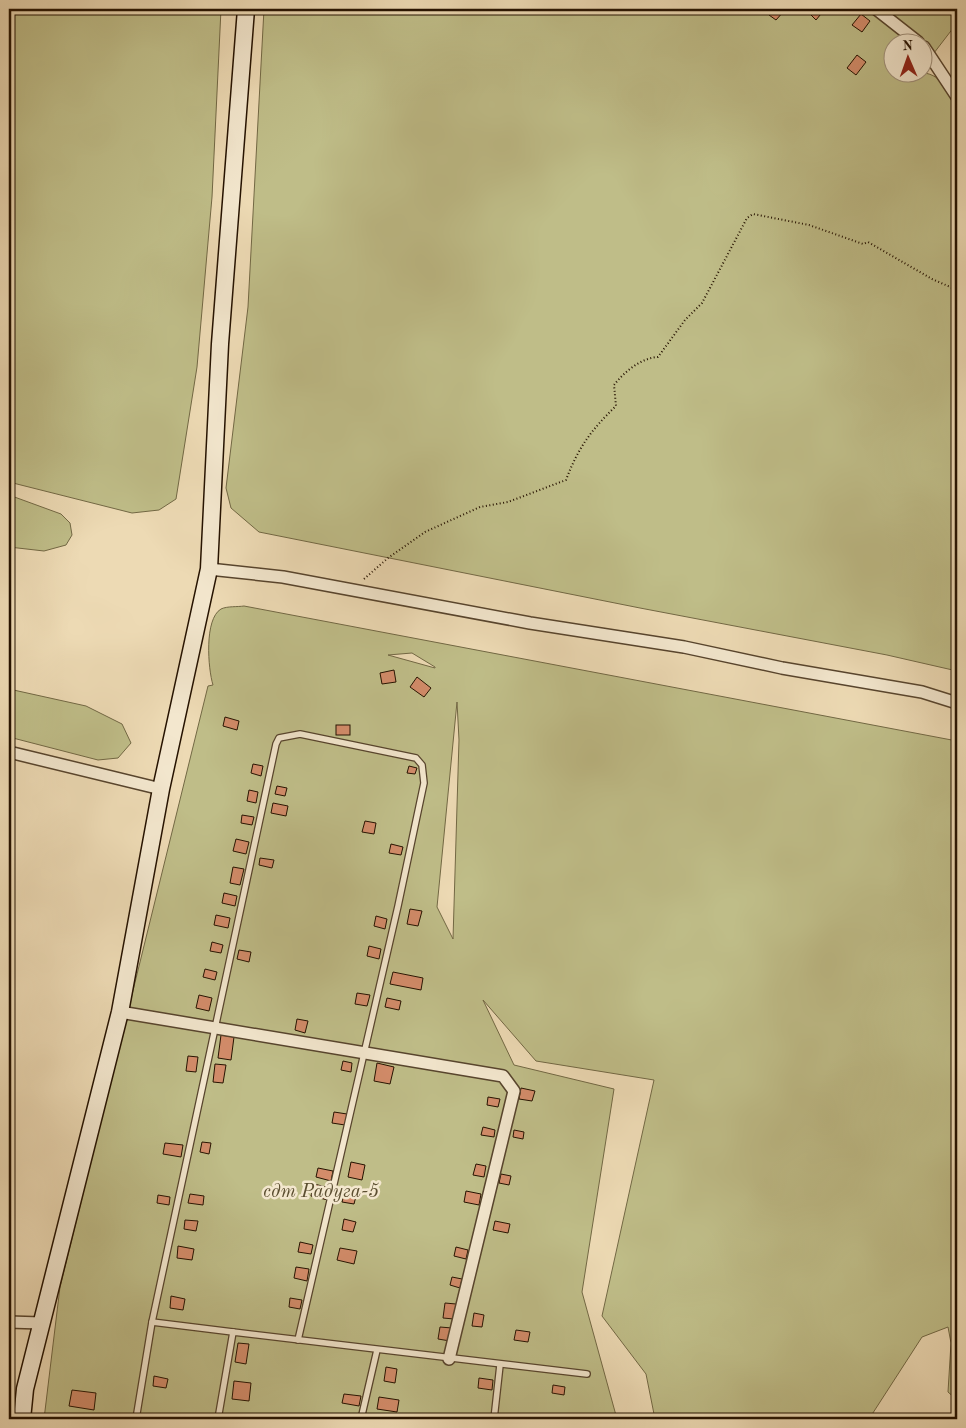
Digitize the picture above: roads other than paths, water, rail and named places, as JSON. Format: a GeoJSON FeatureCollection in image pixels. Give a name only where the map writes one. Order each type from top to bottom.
{"type":"FeatureCollection","features":[{"type":"Feature","properties":{"kind":"street"},"geometry":{"type":"LineString","coordinates":[[22,1419],[25,1389],[120,1012],[161,789],[209,569],[220,344],[246,9]]}},
{"type":"Feature","properties":{"kind":"street"},"geometry":{"type":"LineString","coordinates":[[876,9],[905,32]]}},
{"type":"Feature","properties":{"kind":"street"},"geometry":{"type":"LineString","coordinates":[[934,62],[957,98]]}},
{"type":"Feature","properties":{"kind":"street"},"geometry":{"type":"LineString","coordinates":[[209,569],[283,577],[530,622],[684,647],[782,668],[922,692],[957,703]]}},
{"type":"Feature","properties":{"kind":"street"},"geometry":{"type":"LineString","coordinates":[[9,752],[161,789]]}},
{"type":"Feature","properties":{"kind":"street"},"geometry":{"type":"LineString","coordinates":[[120,1012],[503,1076],[514,1091],[450,1359]]}},
{"type":"Feature","properties":{"kind":"street"},"geometry":{"type":"LineString","coordinates":[[9,1322],[42,1323]]}},
{"type":"Feature","properties":{"kind":"lane"},"geometry":{"type":"LineString","coordinates":[[136,1419],[152,1322],[276,744],[279,738],[300,734],[416,758],[422,764],[424,783],[365,1053],[298,1340]]}},
{"type":"Feature","properties":{"kind":"lane"},"geometry":{"type":"LineString","coordinates":[[152,1322],[586,1374]]}},
{"type":"Feature","properties":{"kind":"lane"},"geometry":{"type":"LineString","coordinates":[[218,1419],[233,1332]]}},
{"type":"Feature","properties":{"kind":"lane"},"geometry":{"type":"LineString","coordinates":[[361,1419],[377,1350]]}},
{"type":"Feature","properties":{"kind":"lane"},"geometry":{"type":"LineString","coordinates":[[494,1419],[500,1365]]}},
{"type":"Feature","properties":{"kind":"park label","name":"сдт Радуга-5"},"geometry":{"type":"Point","coordinates":[321,1190]}}]}
